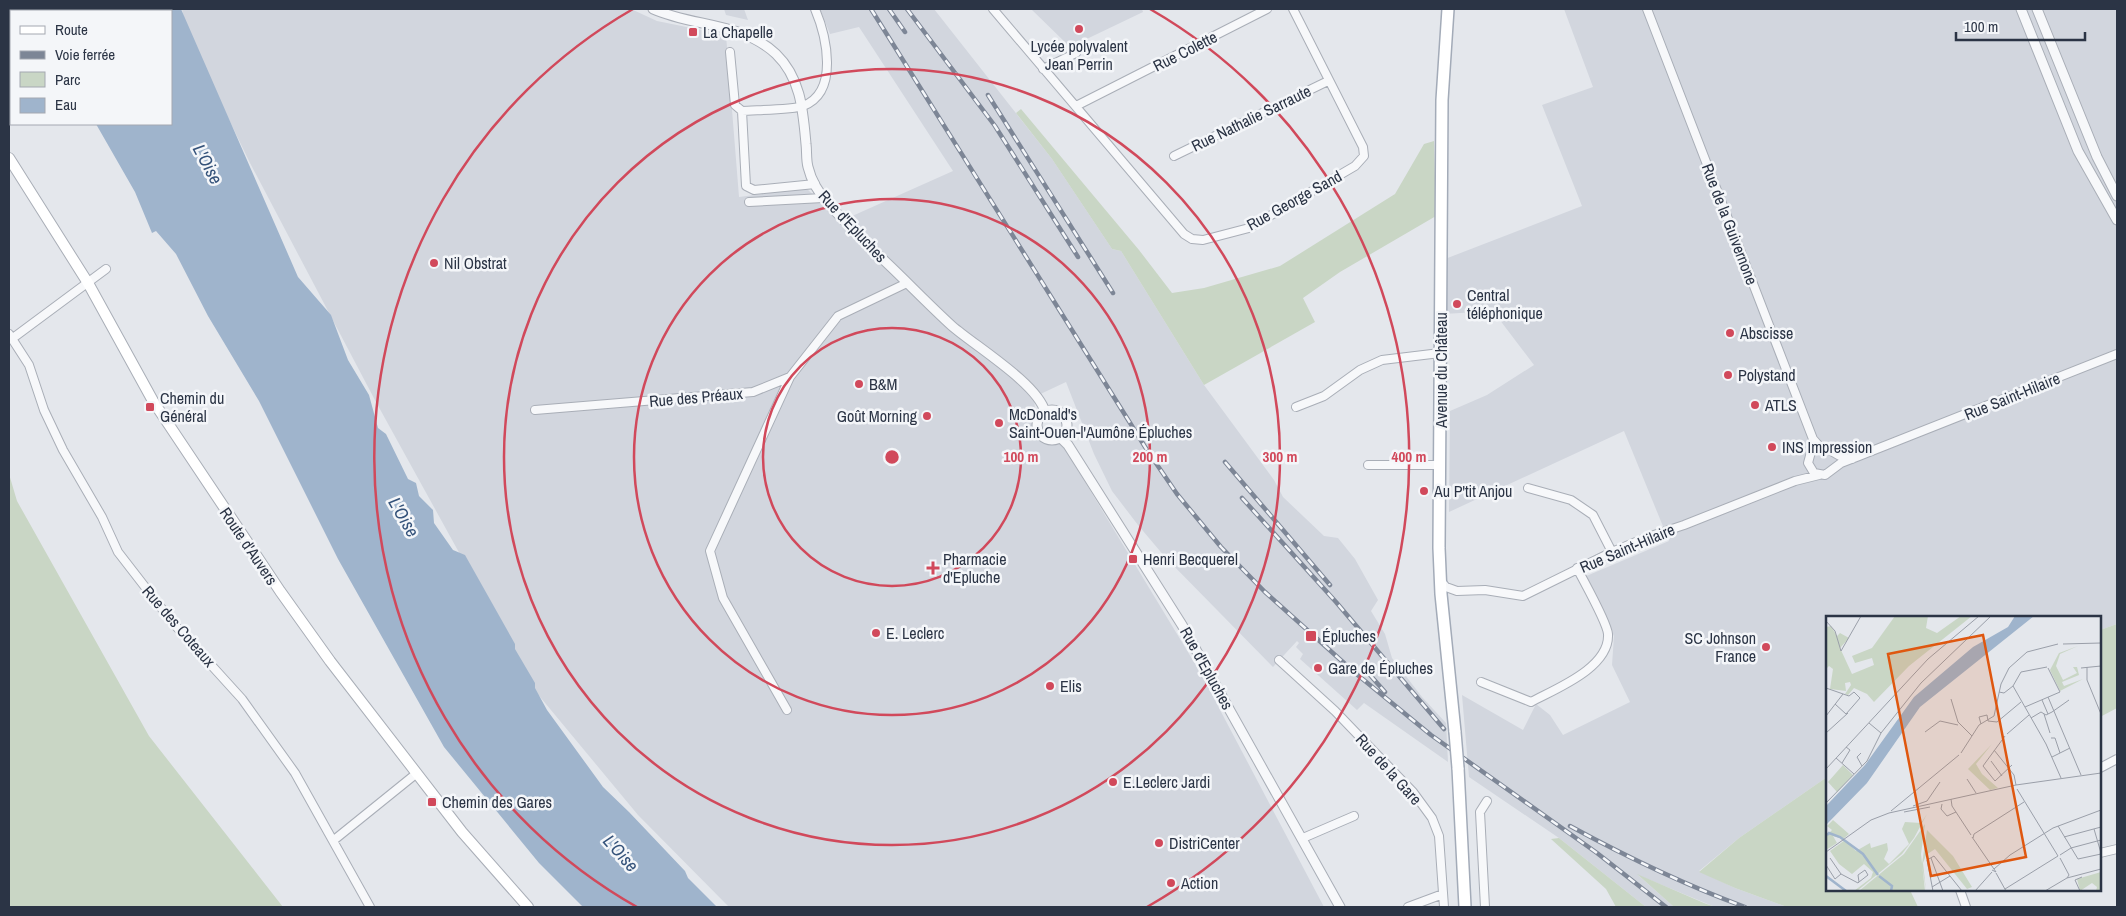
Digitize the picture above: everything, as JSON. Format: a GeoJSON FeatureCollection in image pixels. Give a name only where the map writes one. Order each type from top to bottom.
{"type":"FeatureCollection","features":[{"type":"Feature","properties":{"kind":"main road","name":"Avenue du Château"},"geometry":{"type":"LineString","coordinates":[[1448,9],[1442,100],[1439,548],[1442,604],[1458,768],[1465,907]]}},
{"type":"Feature","properties":{"kind":"main road","name":"Route d'Auvers"},"geometry":{"type":"LineString","coordinates":[[9,158],[88,283],[153,401],[305,627],[462,832],[528,907]]}},
{"type":"Feature","properties":{"kind":"street","name":"Rue d'Epluches"},"geometry":{"type":"LineString","coordinates":[[653,9],[673,16],[731,29],[763,43],[782,61],[798,88],[803,106],[808,167],[823,198],[854,232],[953,326],[1032,390],[1043,403],[1046,412]]}},
{"type":"Feature","properties":{"kind":"street"},"geometry":{"type":"LineString","coordinates":[[730,52],[735,105],[742,111],[803,106],[814,100],[822,89],[827,71],[823,28],[815,9]]}},
{"type":"Feature","properties":{"kind":"street","name":"Rue George Sand"},"geometry":{"type":"LineString","coordinates":[[993,9],[1184,234],[1192,239],[1203,240],[1249,228],[1355,166],[1364,156],[1363,147],[1292,9]]}},
{"type":"Feature","properties":{"kind":"street","name":"Rue Colette"},"geometry":{"type":"LineString","coordinates":[[1076,106],[1267,9]]}},
{"type":"Feature","properties":{"kind":"street","name":"Rue de la Guivernone"},"geometry":{"type":"LineString","coordinates":[[1647,9],[1817,449]]}},
{"type":"Feature","properties":{"kind":"street"},"geometry":{"type":"LineString","coordinates":[[2021,9],[2078,151],[2117,220]]}},
{"type":"Feature","properties":{"kind":"street"},"geometry":{"type":"LineString","coordinates":[[2037,9],[2097,157],[2117,196]]}},
{"type":"Feature","properties":{"kind":"street"},"geometry":{"type":"LineString","coordinates":[[1043,69],[1076,53]]}},
{"type":"Feature","properties":{"kind":"street","name":"Rue Nathalie Sarraute"},"geometry":{"type":"LineString","coordinates":[[1174,156],[1328,81]]}},
{"type":"Feature","properties":{"kind":"street"},"geometry":{"type":"LineString","coordinates":[[742,111],[746,186],[754,190],[815,184]]}},
{"type":"Feature","properties":{"kind":"street"},"geometry":{"type":"LineString","coordinates":[[749,202],[823,198]]}},
{"type":"Feature","properties":{"kind":"street"},"geometry":{"type":"LineString","coordinates":[[11,336],[106,269]]}},
{"type":"Feature","properties":{"kind":"street","name":"Rue des Préaux"},"geometry":{"type":"LineString","coordinates":[[535,410],[753,392],[790,377],[838,316],[907,283]]}},
{"type":"Feature","properties":{"kind":"street","name":"Rue des Coteaux"},"geometry":{"type":"LineString","coordinates":[[11,336],[29,366],[44,410],[63,450],[102,517],[118,552],[173,624],[242,699],[295,773],[370,907]]}},
{"type":"Feature","properties":{"kind":"street"},"geometry":{"type":"LineString","coordinates":[[1296,407],[1324,396],[1360,370],[1382,360],[1440,353]]}},
{"type":"Feature","properties":{"kind":"street","name":"Rue Saint-Hilaire"},"geometry":{"type":"LineString","coordinates":[[1457,591],[1485,590],[1523,596],[1612,552],[1796,481],[1828,474],[1834,468],[1852,459],[2117,354]]}},
{"type":"Feature","properties":{"kind":"street"},"geometry":{"type":"LineString","coordinates":[[787,710],[724,598],[710,550],[790,377]]}},
{"type":"Feature","properties":{"kind":"street"},"geometry":{"type":"LineString","coordinates":[[1050,410],[1059,412],[1066,420],[1066,429],[1060,437],[1051,440],[1046,439],[1039,432],[1037,423],[1046,412],[1050,410]]}},
{"type":"Feature","properties":{"kind":"street","name":"Rue d'Epluches"},"geometry":{"type":"LineString","coordinates":[[1060,437],[1068,445],[1182,625],[1340,907]]}},
{"type":"Feature","properties":{"kind":"street"},"geometry":{"type":"LineString","coordinates":[[1796,481],[1803,474],[1807,460],[1817,449],[1829,449],[1834,454],[1852,459]]}},
{"type":"Feature","properties":{"kind":"street"},"geometry":{"type":"LineString","coordinates":[[1834,454],[1836,462],[1834,468]]}},
{"type":"Feature","properties":{"kind":"street"},"geometry":{"type":"LineString","coordinates":[[1807,460],[1812,471],[1819,476]]}},
{"type":"Feature","properties":{"kind":"street"},"geometry":{"type":"LineString","coordinates":[[1368,465],[1440,465]]}},
{"type":"Feature","properties":{"kind":"street"},"geometry":{"type":"LineString","coordinates":[[1528,488],[1571,500],[1593,515],[1612,552]]}},
{"type":"Feature","properties":{"kind":"street"},"geometry":{"type":"LineString","coordinates":[[1481,682],[1531,702],[1580,675],[1598,661],[1608,640],[1607,629],[1578,568]]}},
{"type":"Feature","properties":{"kind":"street"},"geometry":{"type":"LineString","coordinates":[[1440,580],[1446,587],[1457,591]]}},
{"type":"Feature","properties":{"kind":"street"},"geometry":{"type":"LineString","coordinates":[[1442,604],[1457,591]]}},
{"type":"Feature","properties":{"kind":"street","name":"Rue de la Gare"},"geometry":{"type":"LineString","coordinates":[[1279,660],[1336,711],[1413,792],[1432,818],[1439,836],[1444,907]]}},
{"type":"Feature","properties":{"kind":"street"},"geometry":{"type":"LineString","coordinates":[[2101,767],[2117,759]]}},
{"type":"Feature","properties":{"kind":"street"},"geometry":{"type":"LineString","coordinates":[[334,840],[417,773]]}},
{"type":"Feature","properties":{"kind":"street"},"geometry":{"type":"LineString","coordinates":[[1485,907],[1480,812],[1487,801]]}},
{"type":"Feature","properties":{"kind":"street"},"geometry":{"type":"LineString","coordinates":[[1303,838],[1354,816]]}},
{"type":"Feature","properties":{"kind":"street"},"geometry":{"type":"LineString","coordinates":[[2101,853],[2117,849]]}},
{"type":"Feature","properties":{"kind":"street"},"geometry":{"type":"LineString","coordinates":[[1960,891],[1966,907]]}},
{"type":"Feature","properties":{"kind":"street"},"geometry":{"type":"LineString","coordinates":[[1408,907],[1443,894]]}},
{"type":"Feature","properties":{"kind":"shaded area"},"geometry":{"type":"Polygon","coordinates":[[[182,9],[631,9],[657,21],[726,35],[739,197],[806,188],[841,221],[953,171],[859,27],[830,34],[820,9],[934,9],[1052,159],[1112,249],[1121,251],[1204,385],[1274,480],[1283,497],[1324,536],[1338,538],[1355,559],[1378,600],[1371,611],[1385,634],[1392,658],[1422,697],[1446,723],[1448,762],[1364,703],[1357,710],[1300,659],[1303,654],[1296,647],[1299,643],[1297,641],[1273,667],[1165,557],[1112,491],[1094,454],[1066,382],[1034,397],[1037,434],[1062,444],[1200,672],[1324,907],[729,907],[638,815],[536,692],[376,402],[250,163],[187,33],[182,9]]]}},
{"type":"Feature","properties":{"kind":"shaded area"},"geometry":{"type":"Polygon","coordinates":[[[724,9],[744,9],[748,20],[726,15],[724,9]]]}},
{"type":"Feature","properties":{"kind":"shaded area","name":"Lycée polyvalent Jean Perrin"},"geometry":{"type":"Polygon","coordinates":[[[1031,9],[1142,9],[1143,12],[1070,47],[1031,9]]]}},
{"type":"Feature","properties":{"kind":"shaded area"},"geometry":{"type":"Polygon","coordinates":[[[1564,9],[2117,9],[2117,624],[2101,630],[2101,616],[1826,616],[1826,778],[1739,838],[1699,871],[1735,888],[1787,907],[1715,907],[1638,875],[1674,907],[1646,907],[1559,838],[1469,777],[1462,695],[1523,730],[1536,704],[1550,715],[1563,735],[1630,702],[1612,665],[1614,636],[1584,577],[1669,541],[1624,431],[1449,512],[1450,411],[1487,395],[1534,365],[1493,311],[1444,314],[1445,259],[1582,206],[1542,105],[1593,87],[1564,9]]]}},
{"type":"Feature","properties":{"kind":"green space"},"geometry":{"type":"Polygon","coordinates":[[[1021,109],[1139,250],[1172,293],[1204,288],[1280,266],[1395,194],[1424,144],[1434,141],[1436,216],[1340,272],[1303,298],[1315,322],[1204,385],[1121,251],[1112,249],[1052,159],[1016,113],[1021,109]]]}},
{"type":"Feature","properties":{"kind":"green space"},"geometry":{"type":"Polygon","coordinates":[[[9,474],[17,501],[149,736],[283,907],[9,907],[9,474]]]}},
{"type":"Feature","properties":{"kind":"green space"},"geometry":{"type":"Polygon","coordinates":[[[2117,624],[2117,708],[2101,716],[2101,630],[2117,624]]]}},
{"type":"Feature","properties":{"kind":"green space"},"geometry":{"type":"Polygon","coordinates":[[[1826,778],[1826,891],[1910,891],[1918,907],[1787,907],[1735,888],[1699,872],[1739,838],[1826,778]]]}},
{"type":"Feature","properties":{"kind":"green space"},"geometry":{"type":"Polygon","coordinates":[[[1559,838],[1646,907],[1616,907],[1606,889],[1551,839],[1559,838]]]}},
{"type":"Feature","properties":{"kind":"green space"},"geometry":{"type":"Polygon","coordinates":[[[1637,874],[1704,903],[1715,907],[1674,907],[1637,874]]]}},
{"type":"Feature","properties":{"kind":"water","name":"L'Oise"},"geometry":{"type":"Polygon","coordinates":[[[181,9],[298,277],[331,315],[348,360],[369,395],[378,428],[386,434],[408,479],[416,483],[419,496],[433,510],[434,523],[453,550],[465,555],[515,644],[515,649],[535,683],[535,688],[547,710],[603,787],[629,812],[685,871],[688,878],[717,907],[583,907],[539,863],[444,747],[338,559],[259,401],[208,316],[176,254],[156,231],[152,233],[135,192],[97,125],[172,125],[172,10],[50,10],[181,9]]]}},
{"type":"Feature","properties":{"kind":"railway"},"geometry":{"type":"LineString","coordinates":[[871,9],[1147,450],[1177,494],[1221,547],[1265,592],[1354,672],[1431,735],[1597,853],[1666,907]]}},
{"type":"Feature","properties":{"kind":"railway"},"geometry":{"type":"LineString","coordinates":[[889,9],[905,32]]}},
{"type":"Feature","properties":{"kind":"railway"},"geometry":{"type":"LineString","coordinates":[[907,9],[995,126],[1078,257]]}},
{"type":"Feature","properties":{"kind":"railway"},"geometry":{"type":"LineString","coordinates":[[988,95],[1113,293]]}},
{"type":"Feature","properties":{"kind":"railway"},"geometry":{"type":"LineString","coordinates":[[1225,462],[1330,585]]}},
{"type":"Feature","properties":{"kind":"railway"},"geometry":{"type":"LineString","coordinates":[[1242,498],[1336,602],[1444,729]]}},
{"type":"Feature","properties":{"kind":"railway"},"geometry":{"type":"LineString","coordinates":[[1370,675],[1385,692]]}},
{"type":"Feature","properties":{"kind":"railway"},"geometry":{"type":"LineString","coordinates":[[1570,826],[1656,870],[1745,907]]}},
{"type":"Feature","properties":{"kind":"place","name":"Lycée polyvalent Jean Perrin"},"geometry":{"type":"Point","coordinates":[1079,29]}},
{"type":"Feature","properties":{"kind":"place","name":"La Chapelle"},"geometry":{"type":"Point","coordinates":[693,32]}},
{"type":"Feature","properties":{"kind":"place","name":"Nil Obstrat"},"geometry":{"type":"Point","coordinates":[434,263]}},
{"type":"Feature","properties":{"kind":"place","name":"Central téléphonique"},"geometry":{"type":"Point","coordinates":[1457,304]}},
{"type":"Feature","properties":{"kind":"place","name":"Abscisse"},"geometry":{"type":"Point","coordinates":[1730,333]}},
{"type":"Feature","properties":{"kind":"place","name":"Polystand"},"geometry":{"type":"Point","coordinates":[1728,375]}},
{"type":"Feature","properties":{"kind":"place","name":"B&M"},"geometry":{"type":"Point","coordinates":[859,384]}},
{"type":"Feature","properties":{"kind":"place","name":"ATLS"},"geometry":{"type":"Point","coordinates":[1755,405]}},
{"type":"Feature","properties":{"kind":"place","name":"Chemin du Général"},"geometry":{"type":"Point","coordinates":[150,407]}},
{"type":"Feature","properties":{"kind":"place","name":"Goût Morning"},"geometry":{"type":"Point","coordinates":[927,416]}},
{"type":"Feature","properties":{"kind":"place","name":"McDonald's Saint-Ouen-l'Aumône Épluches"},"geometry":{"type":"Point","coordinates":[999,423]}},
{"type":"Feature","properties":{"kind":"place","name":"INS Impression"},"geometry":{"type":"Point","coordinates":[1772,447]}},
{"type":"Feature","properties":{"kind":"place","name":"Au P'tit Anjou"},"geometry":{"type":"Point","coordinates":[1424,491]}},
{"type":"Feature","properties":{"kind":"place","name":"Henri Becquerel"},"geometry":{"type":"Point","coordinates":[1133,559]}},
{"type":"Feature","properties":{"kind":"place","name":"Pharmacie d'Epluche"},"geometry":{"type":"Point","coordinates":[933,568]}},
{"type":"Feature","properties":{"kind":"place","name":"E. Leclerc"},"geometry":{"type":"Point","coordinates":[876,633]}},
{"type":"Feature","properties":{"kind":"place","name":"Épluches"},"geometry":{"type":"Point","coordinates":[1311,636]}},
{"type":"Feature","properties":{"kind":"place","name":"SC Johnson France"},"geometry":{"type":"Point","coordinates":[1766,647]}},
{"type":"Feature","properties":{"kind":"place","name":"Gare de Épluches"},"geometry":{"type":"Point","coordinates":[1318,668]}},
{"type":"Feature","properties":{"kind":"place","name":"Elis"},"geometry":{"type":"Point","coordinates":[1050,686]}},
{"type":"Feature","properties":{"kind":"place","name":"E.Leclerc Jardi"},"geometry":{"type":"Point","coordinates":[1113,782]}},
{"type":"Feature","properties":{"kind":"place","name":"Chemin des Gares"},"geometry":{"type":"Point","coordinates":[432,802]}},
{"type":"Feature","properties":{"kind":"place","name":"DistriCenter"},"geometry":{"type":"Point","coordinates":[1159,843]}},
{"type":"Feature","properties":{"kind":"place","name":"Action"},"geometry":{"type":"Point","coordinates":[1171,883]}}]}
